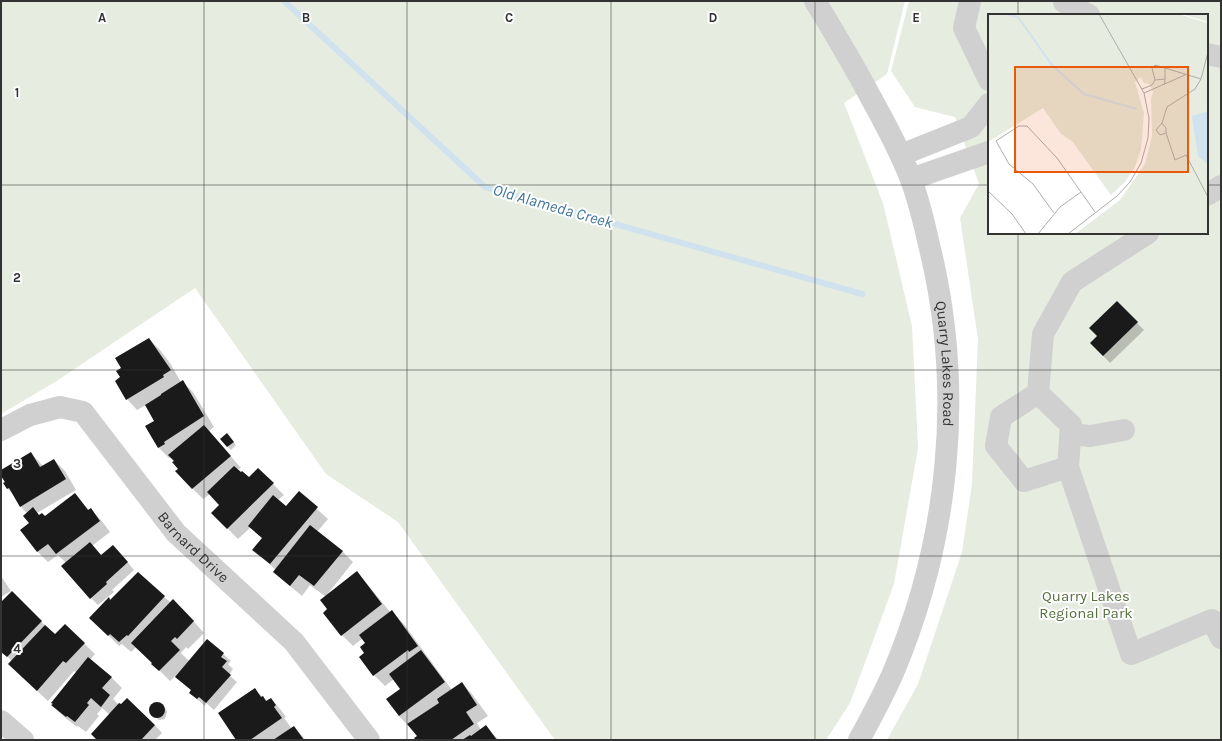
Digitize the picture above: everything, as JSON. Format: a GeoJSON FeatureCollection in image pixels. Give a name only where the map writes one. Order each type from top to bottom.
{"type":"FeatureCollection","features":[{"type":"Feature","properties":{"kind":"street","name":"Quarry Lakes Road"},"geometry":{"type":"LineString","coordinates":[[815,1],[842,45],[892,135],[911,179],[921,210],[939,285],[947,358],[948,428],[946,462],[939,517],[931,556],[907,638],[893,674],[859,740]]}},
{"type":"Feature","properties":{"kind":"street"},"geometry":{"type":"LineString","coordinates":[[970,1],[964,28],[988,78]]}},
{"type":"Feature","properties":{"kind":"street"},"geometry":{"type":"LineString","coordinates":[[1063,6],[1086,14]]}},
{"type":"Feature","properties":{"kind":"street"},"geometry":{"type":"LineString","coordinates":[[1208,54],[1221,57]]}},
{"type":"Feature","properties":{"kind":"street"},"geometry":{"type":"LineString","coordinates":[[901,156],[971,128],[988,105]]}},
{"type":"Feature","properties":{"kind":"street"},"geometry":{"type":"LineString","coordinates":[[911,179],[988,152]]}},
{"type":"Feature","properties":{"kind":"street"},"geometry":{"type":"LineString","coordinates":[[1208,194],[1221,186]]}},
{"type":"Feature","properties":{"kind":"street"},"geometry":{"type":"LineString","coordinates":[[1146,234],[1072,282],[1042,334],[1038,393],[1071,425],[1068,467],[1131,654],[1212,620],[1221,638]]}},
{"type":"Feature","properties":{"kind":"street"},"geometry":{"type":"LineString","coordinates":[[1038,393],[1001,417],[996,446],[1024,481],[1068,467]]}},
{"type":"Feature","properties":{"kind":"street","name":"Barnard Drive"},"geometry":{"type":"LineString","coordinates":[[1,430],[30,415],[60,407],[83,412],[176,533],[294,642],[369,740]]}},
{"type":"Feature","properties":{"kind":"street"},"geometry":{"type":"LineString","coordinates":[[1071,434],[1090,436],[1124,430]]}},
{"type":"Feature","properties":{"kind":"street"},"geometry":{"type":"LineString","coordinates":[[1,721],[23,740]]}},
{"type":"Feature","properties":{"kind":"green space"},"geometry":{"type":"Polygon","coordinates":[[[1,1],[905,1],[887,74],[844,103],[883,203],[912,326],[918,448],[894,584],[850,703],[826,740],[555,740],[398,522],[326,474],[195,288],[55,382],[1,414],[1,1]]]}},
{"type":"Feature","properties":{"kind":"green space","name":"Quarry Lakes Regional Park"},"geometry":{"type":"Polygon","coordinates":[[[909,1],[1221,1],[1221,740],[887,740],[918,684],[962,552],[972,484],[978,339],[960,218],[979,184],[955,117],[915,107],[891,71],[909,1]]]}},
{"type":"Feature","properties":{"kind":"building"},"geometry":{"type":"Polygon","coordinates":[[[1117,301],[1138,322],[1103,356],[1090,343],[1097,336],[1089,328],[1117,301]]]}},
{"type":"Feature","properties":{"kind":"building"},"geometry":{"type":"Polygon","coordinates":[[[149,338],[171,370],[163,375],[164,377],[126,400],[115,381],[120,377],[116,371],[121,368],[115,358],[149,338]]]}},
{"type":"Feature","properties":{"kind":"building"},"geometry":{"type":"Polygon","coordinates":[[[183,380],[204,416],[164,442],[165,444],[158,448],[145,426],[154,421],[145,405],[183,380]]]}},
{"type":"Feature","properties":{"kind":"building"},"geometry":{"type":"Polygon","coordinates":[[[204,425],[231,456],[192,489],[175,471],[178,469],[172,462],[174,461],[168,455],[204,425]]]}},
{"type":"Feature","properties":{"kind":"building"},"geometry":{"type":"Polygon","coordinates":[[[227,433],[234,442],[227,447],[220,439],[227,433]]]}},
{"type":"Feature","properties":{"kind":"building"},"geometry":{"type":"Polygon","coordinates":[[[31,452],[40,467],[54,459],[66,479],[20,507],[9,488],[7,489],[3,483],[5,482],[1,476],[1,470],[31,452]]]}},
{"type":"Feature","properties":{"kind":"building"},"geometry":{"type":"Polygon","coordinates":[[[234,466],[249,477],[258,468],[274,483],[227,529],[211,513],[219,505],[207,492],[234,466]]]}},
{"type":"Feature","properties":{"kind":"building"},"geometry":{"type":"Polygon","coordinates":[[[299,491],[318,507],[270,564],[252,550],[262,538],[248,526],[273,495],[286,506],[299,491]]]}},
{"type":"Feature","properties":{"kind":"building"},"geometry":{"type":"Polygon","coordinates":[[[75,493],[88,510],[91,508],[100,521],[56,554],[48,544],[37,552],[20,530],[29,523],[23,516],[33,507],[39,515],[42,513],[45,516],[75,493]]]}},
{"type":"Feature","properties":{"kind":"building"},"geometry":{"type":"Polygon","coordinates":[[[310,525],[343,551],[314,586],[299,575],[290,586],[273,572],[310,525]]]}},
{"type":"Feature","properties":{"kind":"building"},"geometry":{"type":"Polygon","coordinates":[[[90,542],[101,555],[113,545],[128,562],[90,599],[61,566],[90,542]]]}},
{"type":"Feature","properties":{"kind":"building"},"geometry":{"type":"Polygon","coordinates":[[[357,571],[382,604],[341,636],[323,613],[327,609],[320,600],[357,571]]]}},
{"type":"Feature","properties":{"kind":"building"},"geometry":{"type":"Polygon","coordinates":[[[138,572],[165,596],[128,636],[127,635],[119,642],[110,634],[108,636],[89,618],[109,597],[110,600],[138,572]]]}},
{"type":"Feature","properties":{"kind":"building"},"geometry":{"type":"Polygon","coordinates":[[[12,591],[42,621],[7,657],[1,652],[1,602],[12,591]]]}},
{"type":"Feature","properties":{"kind":"building"},"geometry":{"type":"Polygon","coordinates":[[[173,599],[194,621],[177,639],[175,637],[171,641],[180,650],[159,671],[131,643],[173,599]]]}},
{"type":"Feature","properties":{"kind":"building"},"geometry":{"type":"Polygon","coordinates":[[[392,610],[418,646],[409,652],[408,650],[373,676],[359,657],[364,653],[360,647],[365,643],[359,635],[392,610]]]}},
{"type":"Feature","properties":{"kind":"building"},"geometry":{"type":"Polygon","coordinates":[[[65,624],[85,643],[66,663],[63,661],[37,691],[8,664],[45,625],[55,634],[65,624]]]}},
{"type":"Feature","properties":{"kind":"building"},"geometry":{"type":"Polygon","coordinates":[[[207,639],[224,653],[221,657],[227,661],[222,667],[231,675],[206,703],[199,697],[197,699],[189,693],[191,690],[175,677],[207,639]]]}},
{"type":"Feature","properties":{"kind":"building"},"geometry":{"type":"Polygon","coordinates":[[[421,650],[445,682],[399,716],[386,699],[400,689],[389,674],[421,650]]]}},
{"type":"Feature","properties":{"kind":"building"},"geometry":{"type":"Polygon","coordinates":[[[88,657],[112,677],[102,688],[110,695],[101,707],[91,698],[87,703],[89,705],[75,722],[67,716],[66,717],[51,705],[53,704],[51,703],[88,657]]]}},
{"type":"Feature","properties":{"kind":"building"},"geometry":{"type":"Polygon","coordinates":[[[462,682],[477,705],[466,712],[474,724],[451,740],[416,740],[414,738],[417,736],[407,724],[439,703],[437,699],[462,682]]]}},
{"type":"Feature","properties":{"kind":"building"},"geometry":{"type":"Polygon","coordinates":[[[255,688],[261,697],[263,696],[266,701],[271,698],[276,705],[274,707],[282,718],[250,740],[236,740],[218,713],[255,688]]]}},
{"type":"Feature","properties":{"kind":"building"},"geometry":{"type":"Polygon","coordinates":[[[127,698],[155,725],[141,740],[97,740],[91,734],[119,703],[121,704],[127,698]]]}},
{"type":"Feature","properties":{"kind":"building"},"geometry":{"type":"Polygon","coordinates":[[[157,702],[164,707],[165,710],[160,717],[157,718],[150,713],[149,710],[154,703],[157,702]]]}},
{"type":"Feature","properties":{"kind":"building"},"geometry":{"type":"Polygon","coordinates":[[[486,725],[497,740],[462,740],[470,735],[471,736],[486,725]]]}},
{"type":"Feature","properties":{"kind":"building"},"geometry":{"type":"Polygon","coordinates":[[[294,726],[304,740],[273,740],[294,726]]]}},
{"type":"Feature","properties":{"kind":"waterway","name":"Old Alameda Creek"},"geometry":{"type":"LineString","coordinates":[[284,1],[485,187],[862,294]]}}]}
